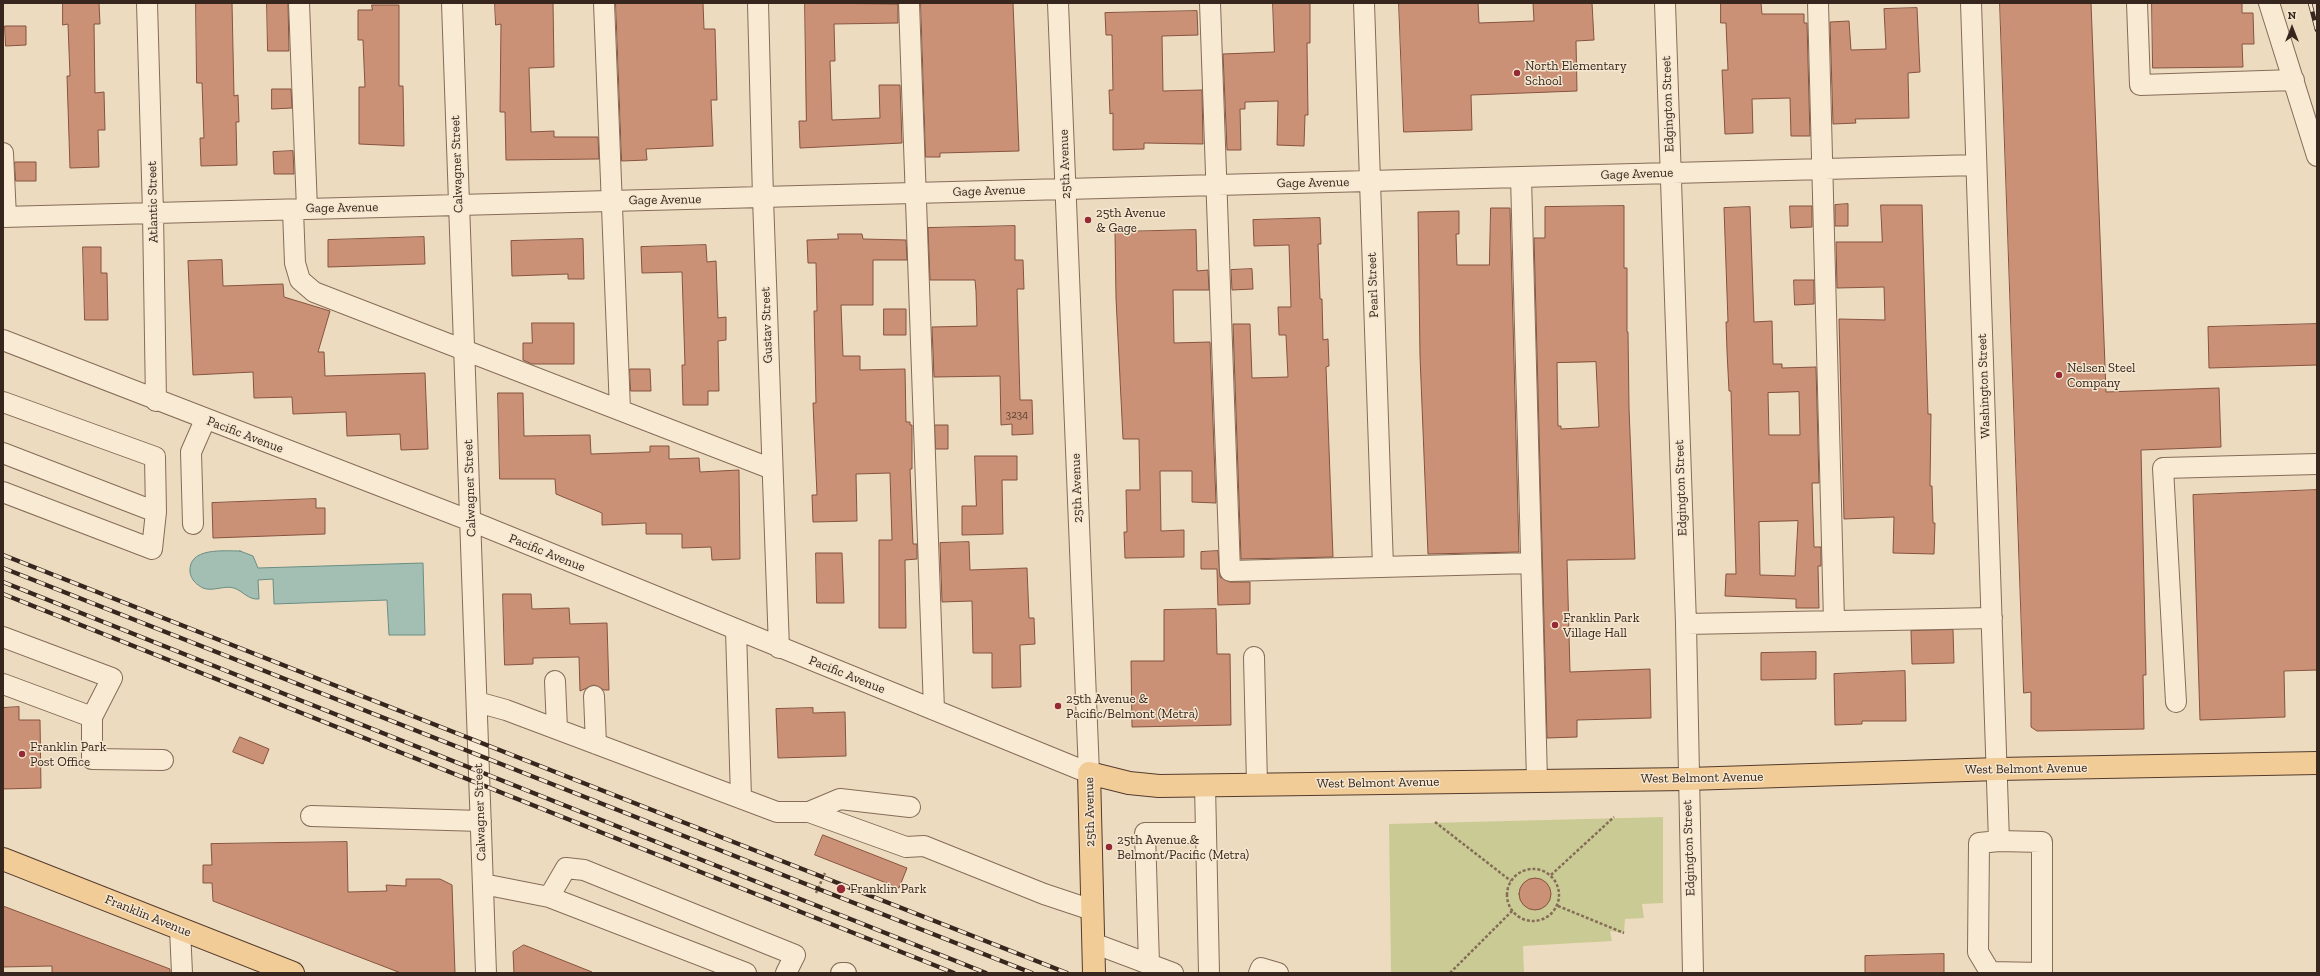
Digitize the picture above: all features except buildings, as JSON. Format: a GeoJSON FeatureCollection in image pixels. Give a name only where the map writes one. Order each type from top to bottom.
{"type":"FeatureCollection","features":[{"type":"Feature","properties":{"kind":"main road","name":"West Belmont Avenue"},"geometry":{"type":"LineString","coordinates":[[1089,773],[1129,783],[1158,786],[1688,779],[1998,769],[2317,763]]}},
{"type":"Feature","properties":{"kind":"main road","name":"25th Avenue"},"geometry":{"type":"LineString","coordinates":[[1089,773],[1094,973]]}},
{"type":"Feature","properties":{"kind":"main road","name":"Franklin Avenue"},"geometry":{"type":"LineString","coordinates":[[3,859],[293,973]]}},
{"type":"Feature","properties":{"kind":"street","name":"Atlantic Street"},"geometry":{"type":"LineString","coordinates":[[147,3],[153,213],[156,401]]}},
{"type":"Feature","properties":{"kind":"street"},"geometry":{"type":"LineString","coordinates":[[299,3],[300,209],[295,263],[300,280],[314,292],[772,469]]}},
{"type":"Feature","properties":{"kind":"street","name":"Calwagner Street"},"geometry":{"type":"LineString","coordinates":[[452,3],[486,973]]}},
{"type":"Feature","properties":{"kind":"street"},"geometry":{"type":"LineString","coordinates":[[604,3],[620,410]]}},
{"type":"Feature","properties":{"kind":"street","name":"Gustav Street"},"geometry":{"type":"LineString","coordinates":[[758,3],[762,198],[779,648]]}},
{"type":"Feature","properties":{"kind":"street"},"geometry":{"type":"LineString","coordinates":[[908,3],[934,710]]}},
{"type":"Feature","properties":{"kind":"street","name":"25th Avenue"},"geometry":{"type":"LineString","coordinates":[[1058,3],[1089,773]]}},
{"type":"Feature","properties":{"kind":"street"},"geometry":{"type":"LineString","coordinates":[[1210,3],[1230,571],[1531,563]]}},
{"type":"Feature","properties":{"kind":"street","name":"Pearl Street"},"geometry":{"type":"LineString","coordinates":[[1364,3],[1383,567]]}},
{"type":"Feature","properties":{"kind":"street","name":"Edgington Street"},"geometry":{"type":"LineString","coordinates":[[1665,3],[1686,624],[1693,973]]}},
{"type":"Feature","properties":{"kind":"street"},"geometry":{"type":"LineString","coordinates":[[1818,3],[1824,169],[1834,622]]}},
{"type":"Feature","properties":{"kind":"street","name":"Washington Street"},"geometry":{"type":"LineString","coordinates":[[1971,3],[1998,769],[1999,841]]}},
{"type":"Feature","properties":{"kind":"street"},"geometry":{"type":"LineString","coordinates":[[2137,3],[2140,85],[2294,80]]}},
{"type":"Feature","properties":{"kind":"street"},"geometry":{"type":"LineString","coordinates":[[2269,3],[2317,156]]}},
{"type":"Feature","properties":{"kind":"street"},"geometry":{"type":"LineString","coordinates":[[3,153],[4,217]]}},
{"type":"Feature","properties":{"kind":"street","name":"Gage Avenue"},"geometry":{"type":"LineString","coordinates":[[4,217],[1976,165]]}},
{"type":"Feature","properties":{"kind":"street"},"geometry":{"type":"LineString","coordinates":[[1521,177],[1537,780]]}},
{"type":"Feature","properties":{"kind":"street","name":"Pacific Avenue"},"geometry":{"type":"LineString","coordinates":[[3,341],[205,420],[471,521],[779,648],[1089,773]]}},
{"type":"Feature","properties":{"kind":"street"},"geometry":{"type":"LineString","coordinates":[[3,402],[155,457],[156,512],[152,549],[3,492]]}},
{"type":"Feature","properties":{"kind":"street"},"geometry":{"type":"LineString","coordinates":[[193,524],[191,452],[205,420]]}},
{"type":"Feature","properties":{"kind":"street"},"geometry":{"type":"LineString","coordinates":[[3,453],[156,512]]}},
{"type":"Feature","properties":{"kind":"street"},"geometry":{"type":"LineString","coordinates":[[2176,702],[2163,468],[2317,464]]}},
{"type":"Feature","properties":{"kind":"street"},"geometry":{"type":"LineString","coordinates":[[1686,624],[1992,618]]}},
{"type":"Feature","properties":{"kind":"street"},"geometry":{"type":"LineString","coordinates":[[736,630],[741,798]]}},
{"type":"Feature","properties":{"kind":"street"},"geometry":{"type":"LineString","coordinates":[[3,637],[112,678],[92,717],[92,759],[163,760]]}},
{"type":"Feature","properties":{"kind":"street"},"geometry":{"type":"LineString","coordinates":[[1254,657],[1258,784]]}},
{"type":"Feature","properties":{"kind":"street"},"geometry":{"type":"LineString","coordinates":[[555,681],[557,729]]}},
{"type":"Feature","properties":{"kind":"street"},"geometry":{"type":"LineString","coordinates":[[3,684],[92,717]]}},
{"type":"Feature","properties":{"kind":"street"},"geometry":{"type":"LineString","coordinates":[[594,696],[596,744]]}},
{"type":"Feature","properties":{"kind":"street"},"geometry":{"type":"LineString","coordinates":[[477,702],[506,710],[776,812],[809,812],[906,847],[924,846],[1044,894],[1092,910]]}},
{"type":"Feature","properties":{"kind":"street"},"geometry":{"type":"LineString","coordinates":[[1204,785],[1209,973]]}},
{"type":"Feature","properties":{"kind":"street"},"geometry":{"type":"LineString","coordinates":[[809,812],[840,799],[910,807]]}},
{"type":"Feature","properties":{"kind":"street"},"geometry":{"type":"LineString","coordinates":[[311,816],[481,820]]}},
{"type":"Feature","properties":{"kind":"street"},"geometry":{"type":"LineString","coordinates":[[1149,964],[1145,833],[1206,833]]}},
{"type":"Feature","properties":{"kind":"street"},"geometry":{"type":"LineString","coordinates":[[1999,841],[2042,842],[2042,972],[1990,972],[1978,952],[1979,843],[1999,841]]}},
{"type":"Feature","properties":{"kind":"street"},"geometry":{"type":"LineString","coordinates":[[549,896],[566,868],[584,870],[791,964]]}},
{"type":"Feature","properties":{"kind":"street"},"geometry":{"type":"LineString","coordinates":[[483,884],[549,896],[746,973]]}},
{"type":"Feature","properties":{"kind":"street"},"geometry":{"type":"LineString","coordinates":[[180,929],[182,973]]}},
{"type":"Feature","properties":{"kind":"street"},"geometry":{"type":"LineString","coordinates":[[1093,943],[1173,973]]}},
{"type":"Feature","properties":{"kind":"street"},"geometry":{"type":"LineString","coordinates":[[1259,973],[1262,968],[1278,973]]}},
{"type":"Feature","properties":{"kind":"street"},"geometry":{"type":"LineString","coordinates":[[841,973],[846,973]]}},
{"type":"Feature","properties":{"kind":"path"},"geometry":{"type":"LineString","coordinates":[[1551,875],[1614,817]]}},
{"type":"Feature","properties":{"kind":"path"},"geometry":{"type":"LineString","coordinates":[[1435,822],[1511,881]]}},
{"type":"Feature","properties":{"kind":"path"},"geometry":{"type":"LineString","coordinates":[[1538,868],[1551,875],[1560,890],[1558,906],[1547,918],[1538,921],[1525,920],[1512,911],[1507,894],[1511,881],[1519,872],[1538,868]]}},
{"type":"Feature","properties":{"kind":"path"},"geometry":{"type":"LineString","coordinates":[[816,893],[825,873]]}},
{"type":"Feature","properties":{"kind":"path"},"geometry":{"type":"LineString","coordinates":[[1558,906],[1624,933]]}},
{"type":"Feature","properties":{"kind":"path"},"geometry":{"type":"LineString","coordinates":[[1450,973],[1512,911]]}},
{"type":"Feature","properties":{"kind":"green space"},"geometry":{"type":"Polygon","coordinates":[[[1663,817],[1663,903],[1642,904],[1644,918],[1625,919],[1624,933],[1610,931],[1612,941],[1523,946],[1524,973],[1391,973],[1389,824],[1663,817]]]}},
{"type":"Feature","properties":{"kind":"shaded area"},"geometry":{"type":"Polygon","coordinates":[[[217,551],[240,551],[253,556],[258,568],[423,563],[425,635],[389,635],[387,600],[274,604],[273,579],[258,580],[259,599],[249,597],[230,587],[211,589],[203,588],[193,580],[190,572],[191,564],[195,558],[201,554],[217,551]]]}},
{"type":"Feature","properties":{"kind":"railway"},"geometry":{"type":"LineString","coordinates":[[2310,3],[2317,30]]}},
{"type":"Feature","properties":{"kind":"railway"},"geometry":{"type":"LineString","coordinates":[[3,555],[1067,973]]}},
{"type":"Feature","properties":{"kind":"railway"},"geometry":{"type":"LineString","coordinates":[[3,568],[1032,973]]}},
{"type":"Feature","properties":{"kind":"railway"},"geometry":{"type":"LineString","coordinates":[[3,582],[986,973]]}},
{"type":"Feature","properties":{"kind":"railway"},"geometry":{"type":"LineString","coordinates":[[3,594],[954,973]]}},
{"type":"Feature","properties":{"kind":"place","name":"North Elementary School"},"geometry":{"type":"Point","coordinates":[1517,73]}},
{"type":"Feature","properties":{"kind":"place","name":"25th Avenue & Gage"},"geometry":{"type":"Point","coordinates":[1088,220]}},
{"type":"Feature","properties":{"kind":"place","name":"Nelsen Steel Company"},"geometry":{"type":"Point","coordinates":[2059,375]}},
{"type":"Feature","properties":{"kind":"place","name":"Franklin Park Village Hall"},"geometry":{"type":"Point","coordinates":[1555,625]}},
{"type":"Feature","properties":{"kind":"place","name":"25th Avenue & Pacific/Belmont (Metra)"},"geometry":{"type":"Point","coordinates":[1058,706]}},
{"type":"Feature","properties":{"kind":"place","name":"Franklin Park Post Office"},"geometry":{"type":"Point","coordinates":[22,754]}},
{"type":"Feature","properties":{"kind":"place","name":"25th Avenue & Belmont/Pacific (Metra)"},"geometry":{"type":"Point","coordinates":[1109,847]}},
{"type":"Feature","properties":{"kind":"place","name":"Franklin Park"},"geometry":{"type":"Point","coordinates":[841,889]}}]}
